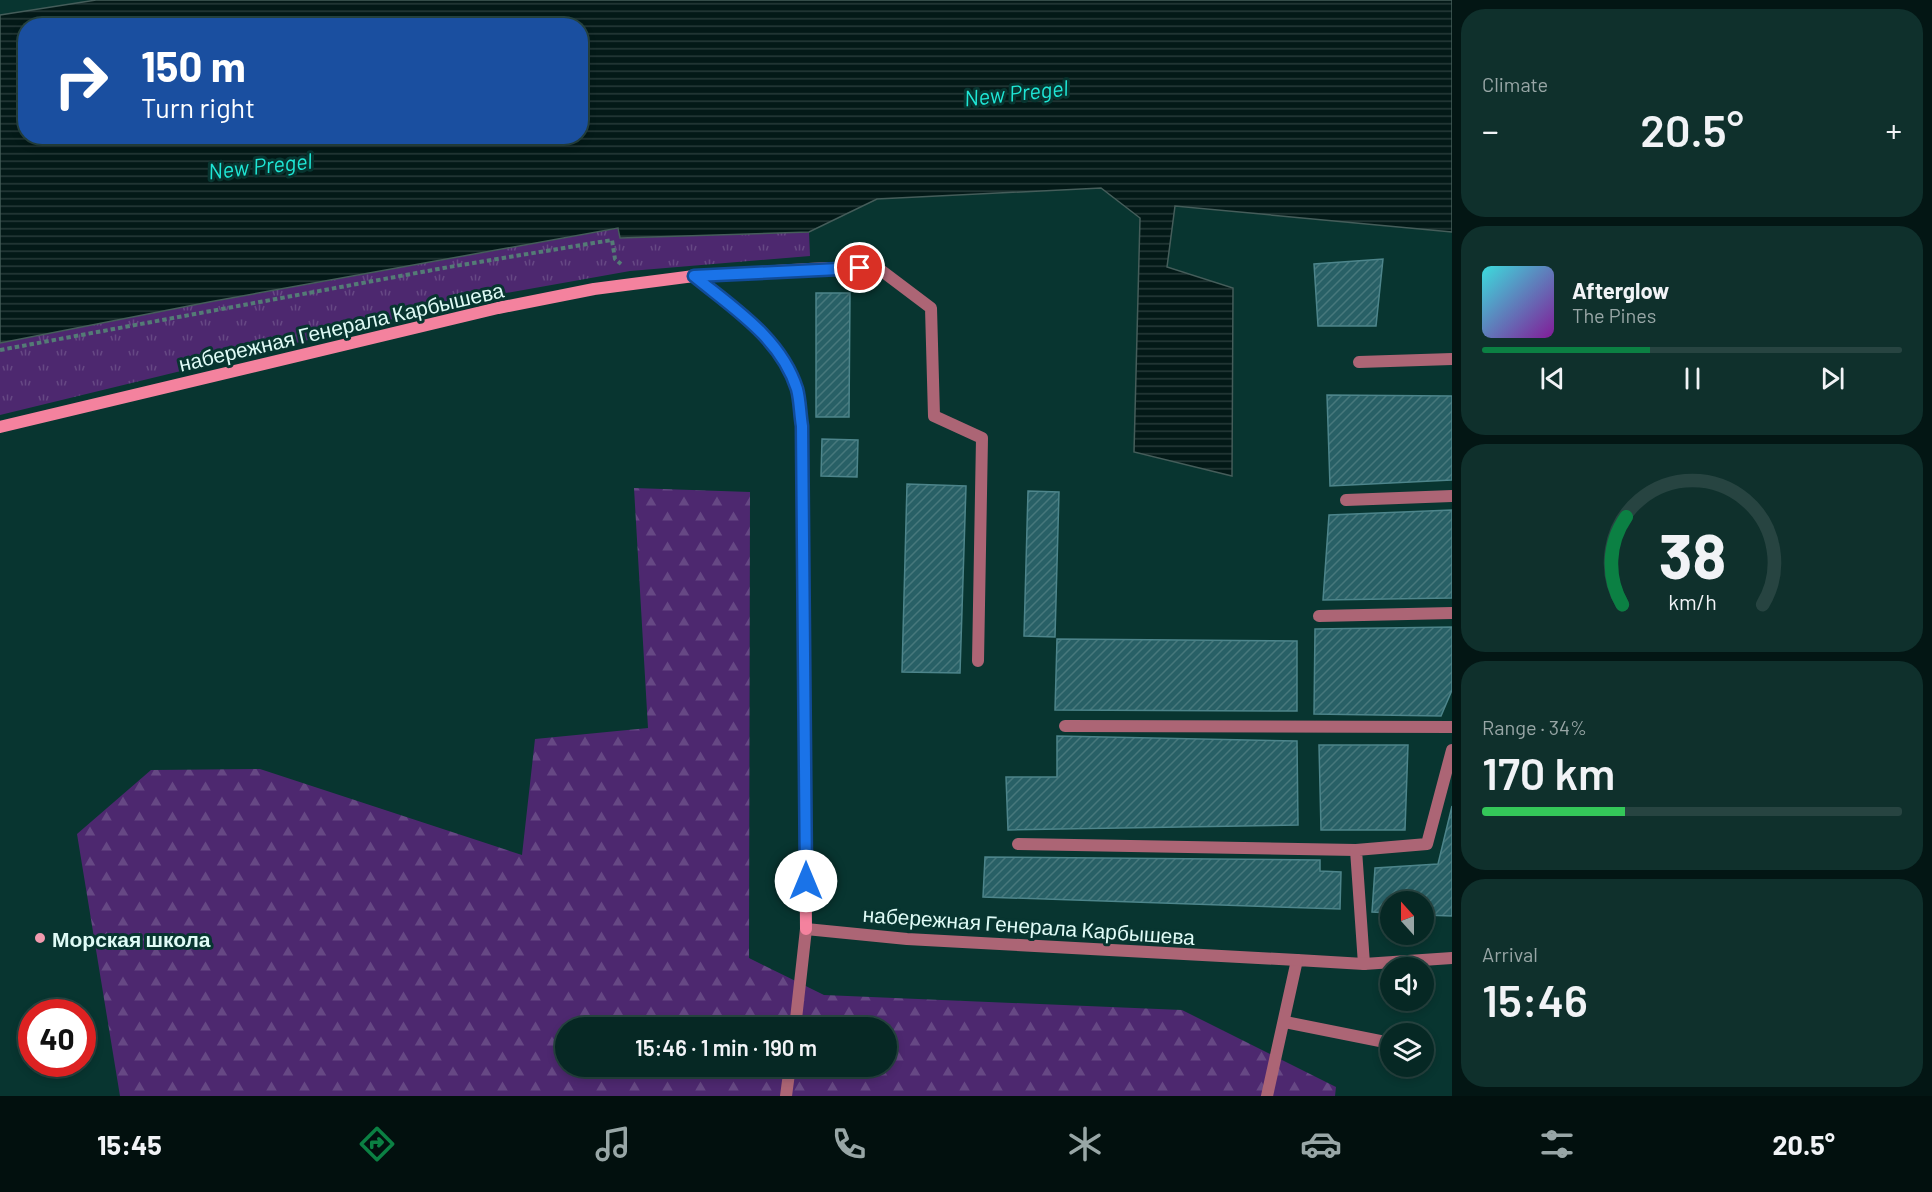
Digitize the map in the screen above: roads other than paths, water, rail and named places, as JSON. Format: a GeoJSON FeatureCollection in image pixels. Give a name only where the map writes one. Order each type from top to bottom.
{"type":"FeatureCollection","features":[{"type":"Feature","properties":{"kind":"street","name":"набережная Генерала Карбышева"},"geometry":{"type":"LineString","coordinates":[[0,427],[498,308],[643,282],[694,276],[825,268],[878,268],[932,308],[934,416],[982,438],[978,661]]}},
{"type":"Feature","properties":{"kind":"street"},"geometry":{"type":"LineString","coordinates":[[694,276],[760,330],[781,358],[797,389],[802,426],[806,929],[796,1017]]}},
{"type":"Feature","properties":{"kind":"street"},"geometry":{"type":"LineString","coordinates":[[1359,362],[1452,359]]}},
{"type":"Feature","properties":{"kind":"street"},"geometry":{"type":"LineString","coordinates":[[1346,500],[1452,496]]}},
{"type":"Feature","properties":{"kind":"street"},"geometry":{"type":"LineString","coordinates":[[1319,616],[1452,613]]}},
{"type":"Feature","properties":{"kind":"street"},"geometry":{"type":"LineString","coordinates":[[1065,726],[1452,727]]}},
{"type":"Feature","properties":{"kind":"street"},"geometry":{"type":"LineString","coordinates":[[1018,844],[1356,850],[1427,844],[1452,750]]}},
{"type":"Feature","properties":{"kind":"street"},"geometry":{"type":"LineString","coordinates":[[1356,850],[1364,964]]}},
{"type":"Feature","properties":{"kind":"street","name":"набережная Генерала Карбышева"},"geometry":{"type":"LineString","coordinates":[[806,929],[907,939],[1364,964],[1452,958]]}},
{"type":"Feature","properties":{"kind":"street"},"geometry":{"type":"LineString","coordinates":[[1267,1096],[1285,1023],[1297,960]]}},
{"type":"Feature","properties":{"kind":"street"},"geometry":{"type":"LineString","coordinates":[[1285,1023],[1380,1041]]}},
{"type":"Feature","properties":{"kind":"street"},"geometry":{"type":"LineString","coordinates":[[786,1096],[789,1077]]}},
{"type":"Feature","properties":{"kind":"water","name":"New Pregel"},"geometry":{"type":"Polygon","coordinates":[[[96,0],[1452,0],[1452,232],[1175,206],[1167,267],[1233,288],[1232,476],[1134,452],[1140,218],[1101,188],[877,199],[809,232],[620,238],[618,228],[209,302],[0,343],[0,15],[96,0]]]}},
{"type":"Feature","properties":{"kind":"place","name":"Морская школа"},"geometry":{"type":"Point","coordinates":[40,938]}}]}
